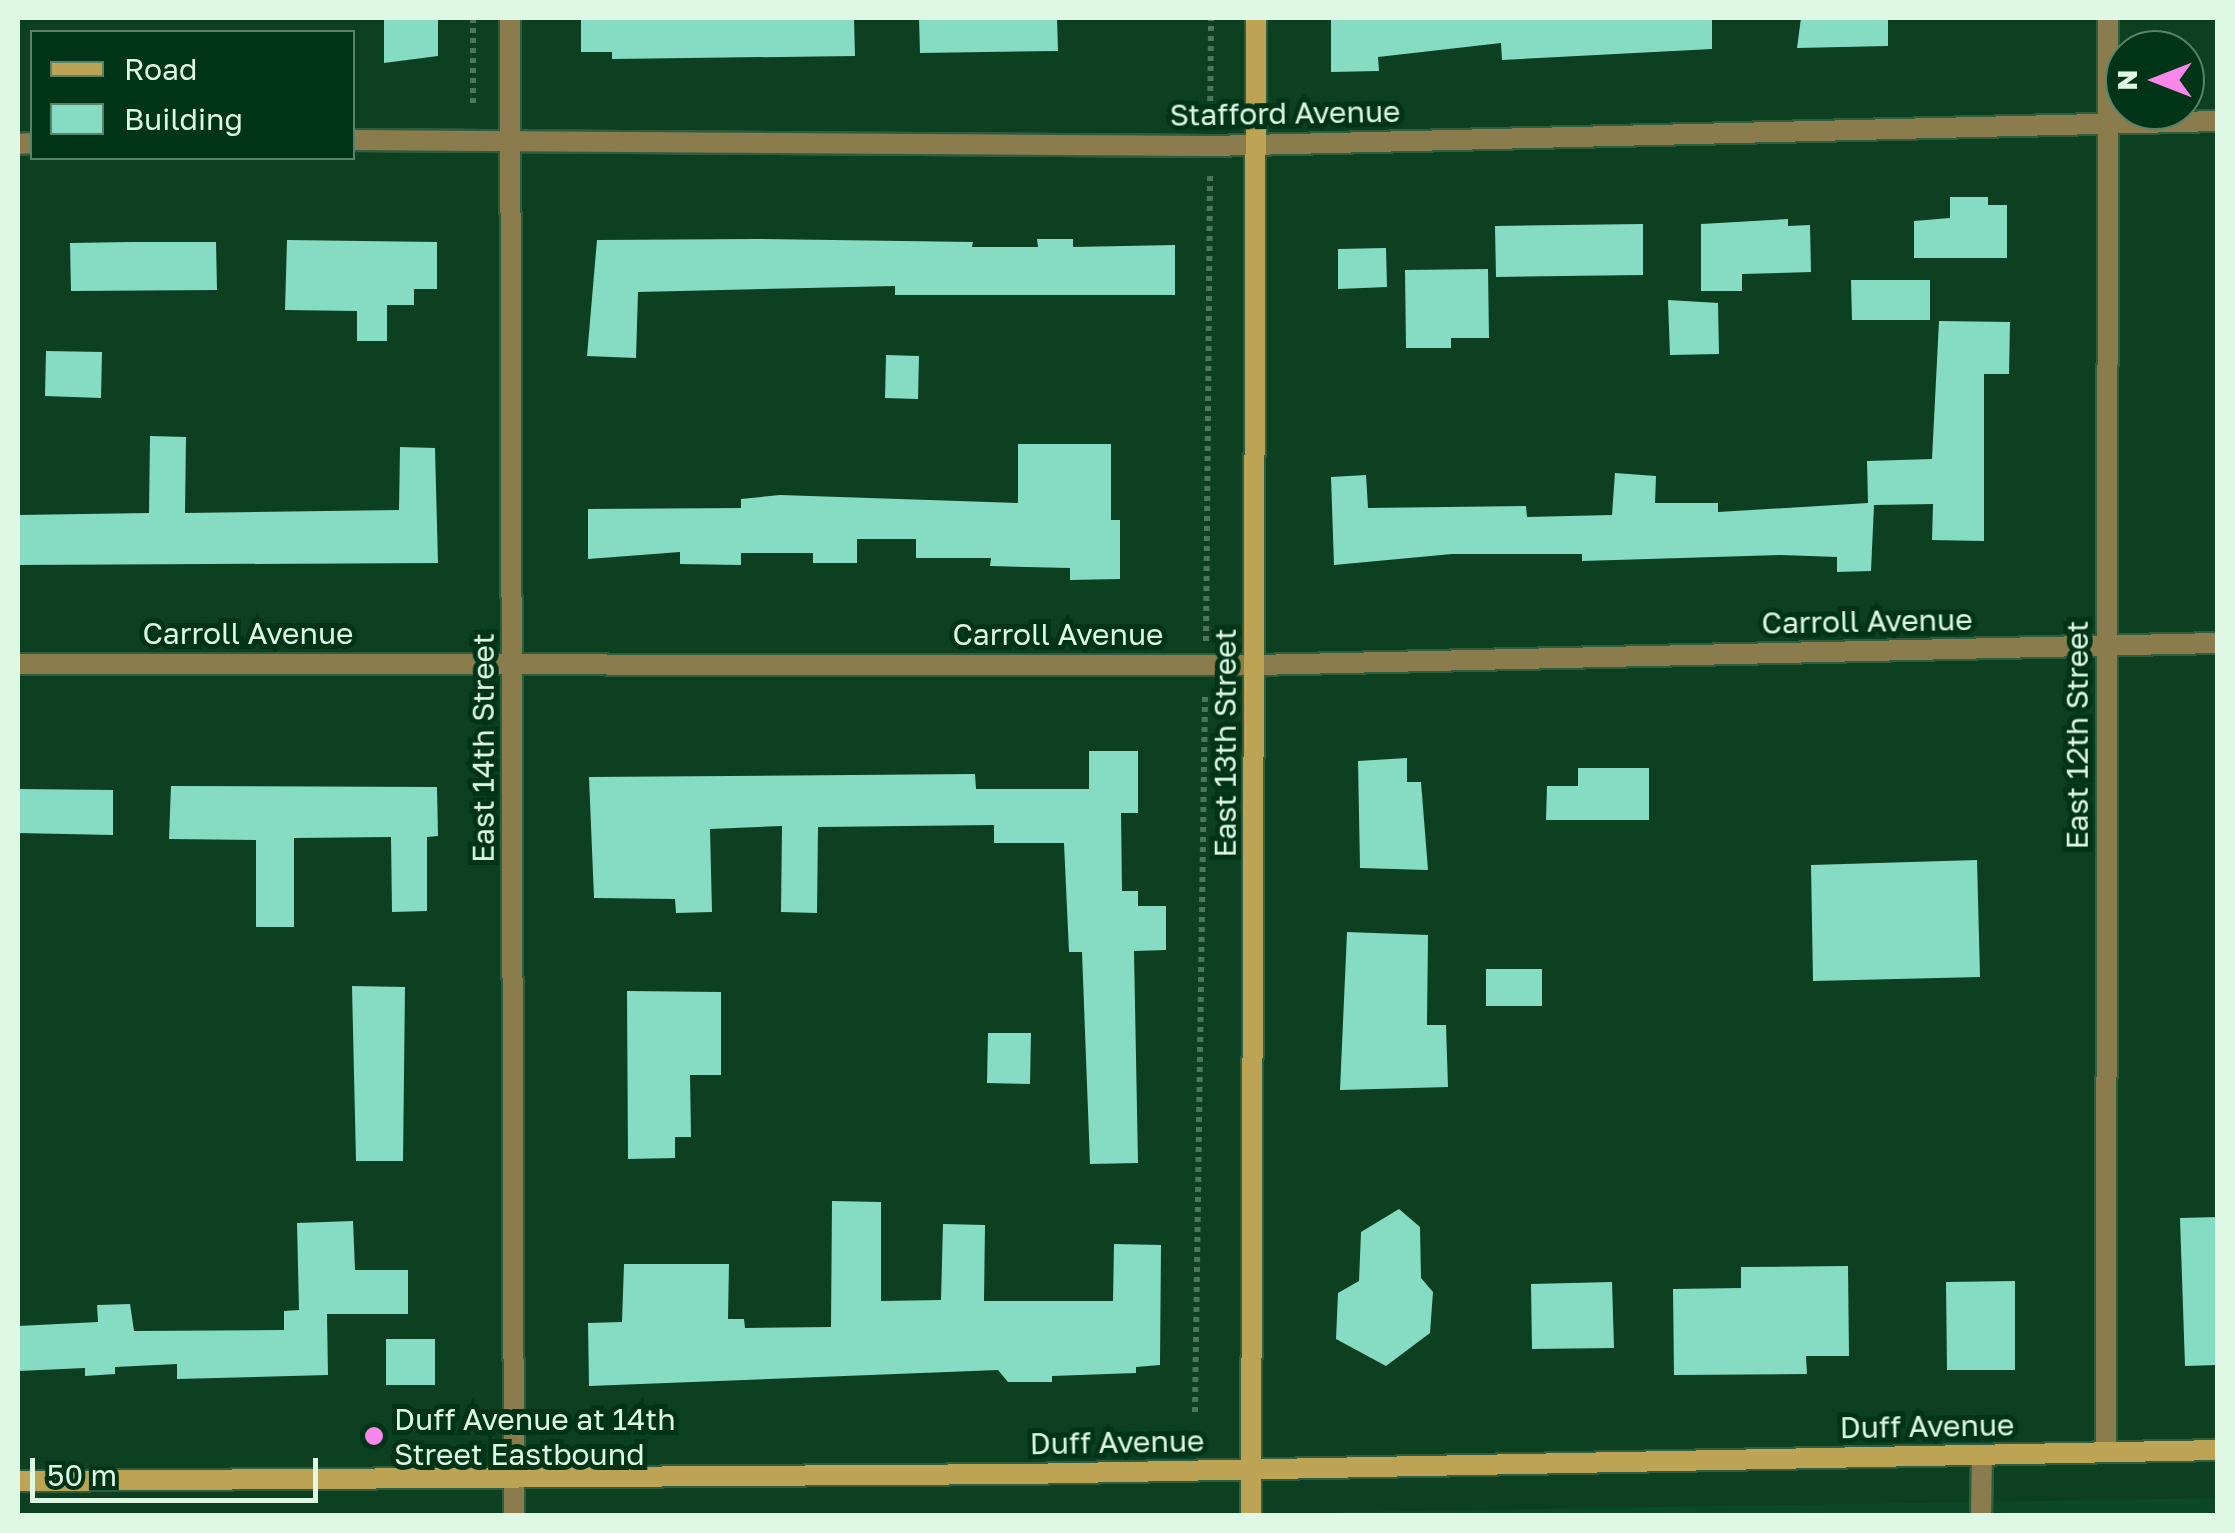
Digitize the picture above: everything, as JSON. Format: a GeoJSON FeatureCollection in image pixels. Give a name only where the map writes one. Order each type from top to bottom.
{"type":"FeatureCollection","features":[{"type":"Feature","properties":{"kind":"main road","name":"East 13th Street"},"geometry":{"type":"LineString","coordinates":[[1252,1516],[1256,18]]}},
{"type":"Feature","properties":{"kind":"main road","name":"Duff Avenue"},"geometry":{"type":"LineString","coordinates":[[18,1481],[1251,1469],[2218,1450]]}},
{"type":"Feature","properties":{"kind":"street","name":"East 14th Street"},"geometry":{"type":"LineString","coordinates":[[510,18],[514,1516]]}},
{"type":"Feature","properties":{"kind":"street","name":"Stafford Avenue"},"geometry":{"type":"LineString","coordinates":[[355,140],[510,138],[1256,146],[2105,122]]}},
{"type":"Feature","properties":{"kind":"street","name":"East 12th Street"},"geometry":{"type":"LineString","coordinates":[[2106,1452],[2108,130]]}},
{"type":"Feature","properties":{"kind":"street","name":"Carroll Avenue"},"geometry":{"type":"LineString","coordinates":[[18,664],[1255,665],[2218,643]]}},
{"type":"Feature","properties":{"kind":"street"},"geometry":{"type":"LineString","coordinates":[[1981,1516],[1982,1455]]}},
{"type":"Feature","properties":{"kind":"path"},"geometry":{"type":"LineString","coordinates":[[473,18],[474,107]]}},
{"type":"Feature","properties":{"kind":"path"},"geometry":{"type":"LineString","coordinates":[[1210,118],[1211,18]]}},
{"type":"Feature","properties":{"kind":"path"},"geometry":{"type":"LineString","coordinates":[[1206,634],[1210,172]]}},
{"type":"Feature","properties":{"kind":"path"},"geometry":{"type":"LineString","coordinates":[[1195,1412],[1204,703]]}},
{"type":"Feature","properties":{"kind":"shaded area"},"geometry":{"type":"Polygon","coordinates":[[[2218,1498],[2217,1516],[1326,1516],[1337,1512],[2218,1498]]]}},
{"type":"Feature","properties":{"kind":"building"},"geometry":{"type":"Polygon","coordinates":[[[384,18],[438,18],[438,56],[384,63],[384,18]]]}},
{"type":"Feature","properties":{"kind":"building"},"geometry":{"type":"Polygon","coordinates":[[[581,18],[854,18],[855,56],[612,59],[612,52],[581,52],[581,18]]]}},
{"type":"Feature","properties":{"kind":"building"},"geometry":{"type":"Polygon","coordinates":[[[919,18],[1057,18],[1058,51],[920,53],[919,18]]]}},
{"type":"Feature","properties":{"kind":"building"},"geometry":{"type":"Polygon","coordinates":[[[1331,18],[1712,18],[1712,49],[1502,60],[1501,43],[1378,57],[1379,71],[1331,72],[1331,18]]]}},
{"type":"Feature","properties":{"kind":"building"},"geometry":{"type":"Polygon","coordinates":[[[1801,18],[1888,18],[1888,46],[1797,48],[1801,18]]]}},
{"type":"Feature","properties":{"kind":"building"},"geometry":{"type":"Polygon","coordinates":[[[1950,197],[1988,197],[1988,205],[2007,205],[2007,258],[1914,258],[1914,221],[1950,218],[1950,197]]]}},
{"type":"Feature","properties":{"kind":"building"},"geometry":{"type":"Polygon","coordinates":[[[1788,219],[1788,226],[1810,225],[1811,272],[1742,274],[1742,291],[1701,291],[1701,224],[1788,219]]]}},
{"type":"Feature","properties":{"kind":"building"},"geometry":{"type":"Polygon","coordinates":[[[1643,224],[1643,275],[1496,277],[1495,226],[1643,224]]]}},
{"type":"Feature","properties":{"kind":"building"},"geometry":{"type":"Polygon","coordinates":[[[1037,239],[1073,239],[1073,247],[1175,245],[1175,295],[895,295],[895,286],[638,292],[636,358],[587,356],[597,240],[973,242],[972,247],[1038,247],[1037,239]]]}},
{"type":"Feature","properties":{"kind":"building"},"geometry":{"type":"Polygon","coordinates":[[[287,240],[437,242],[437,289],[414,289],[414,305],[387,305],[387,341],[357,341],[357,311],[285,310],[287,240]]]}},
{"type":"Feature","properties":{"kind":"building"},"geometry":{"type":"Polygon","coordinates":[[[216,242],[217,290],[71,291],[70,243],[216,242]]]}},
{"type":"Feature","properties":{"kind":"building"},"geometry":{"type":"Polygon","coordinates":[[[1386,248],[1387,287],[1338,289],[1338,249],[1386,248]]]}},
{"type":"Feature","properties":{"kind":"building"},"geometry":{"type":"Polygon","coordinates":[[[1488,269],[1489,338],[1451,338],[1451,348],[1406,348],[1405,270],[1488,269]]]}},
{"type":"Feature","properties":{"kind":"building"},"geometry":{"type":"Polygon","coordinates":[[[1851,280],[1930,280],[1930,320],[1852,320],[1851,280]]]}},
{"type":"Feature","properties":{"kind":"building"},"geometry":{"type":"Polygon","coordinates":[[[1668,300],[1718,303],[1719,354],[1670,355],[1668,300]]]}},
{"type":"Feature","properties":{"kind":"building"},"geometry":{"type":"Polygon","coordinates":[[[1939,321],[2010,322],[2009,374],[1984,374],[1984,541],[1932,540],[1933,504],[1874,505],[1871,571],[1837,572],[1837,557],[1781,555],[1582,561],[1582,554],[1452,554],[1334,565],[1331,477],[1366,475],[1368,508],[1526,506],[1527,517],[1612,515],[1615,473],[1656,476],[1655,503],[1718,503],[1718,512],[1868,503],[1867,461],[1932,459],[1939,321]]]}},
{"type":"Feature","properties":{"kind":"building"},"geometry":{"type":"Polygon","coordinates":[[[46,351],[102,352],[101,398],[45,396],[46,351]]]}},
{"type":"Feature","properties":{"kind":"building"},"geometry":{"type":"Polygon","coordinates":[[[886,355],[919,356],[918,399],[885,398],[886,355]]]}},
{"type":"Feature","properties":{"kind":"building"},"geometry":{"type":"Polygon","coordinates":[[[150,436],[186,437],[185,513],[399,510],[400,447],[435,448],[438,563],[18,565],[18,515],[149,513],[150,436]]]}},
{"type":"Feature","properties":{"kind":"building"},"geometry":{"type":"Polygon","coordinates":[[[1018,444],[1111,444],[1111,520],[1120,520],[1120,579],[1070,580],[1070,568],[990,566],[991,558],[916,558],[916,539],[857,539],[857,563],[813,563],[813,553],[741,553],[741,565],[680,564],[680,552],[588,559],[588,509],[741,508],[741,499],[780,495],[1018,503],[1018,444]]]}},
{"type":"Feature","properties":{"kind":"building"},"geometry":{"type":"Polygon","coordinates":[[[1089,751],[1138,751],[1138,813],[1121,813],[1122,891],[1138,891],[1138,906],[1166,906],[1166,950],[1134,951],[1138,1163],[1090,1164],[1082,952],[1069,952],[1064,843],[994,843],[994,825],[818,827],[817,913],[781,912],[782,826],[710,829],[712,912],[676,913],[675,899],[594,898],[589,777],[975,774],[976,789],[1089,789],[1089,751]]]}},
{"type":"Feature","properties":{"kind":"building"},"geometry":{"type":"Polygon","coordinates":[[[1407,758],[1407,782],[1421,782],[1428,870],[1360,868],[1358,761],[1407,758]]]}},
{"type":"Feature","properties":{"kind":"building"},"geometry":{"type":"Polygon","coordinates":[[[1578,768],[1649,768],[1649,820],[1546,820],[1547,786],[1578,786],[1578,768]]]}},
{"type":"Feature","properties":{"kind":"building"},"geometry":{"type":"Polygon","coordinates":[[[171,786],[437,787],[438,836],[427,837],[427,911],[392,912],[391,837],[294,838],[294,927],[256,927],[256,840],[169,839],[171,786]]]}},
{"type":"Feature","properties":{"kind":"building"},"geometry":{"type":"Polygon","coordinates":[[[18,789],[113,790],[113,835],[18,833],[18,789]]]}},
{"type":"Feature","properties":{"kind":"building"},"geometry":{"type":"Polygon","coordinates":[[[1977,860],[1980,977],[1813,981],[1811,865],[1977,860]]]}},
{"type":"Feature","properties":{"kind":"building"},"geometry":{"type":"Polygon","coordinates":[[[1347,932],[1428,935],[1427,1025],[1446,1025],[1448,1087],[1340,1090],[1347,932]]]}},
{"type":"Feature","properties":{"kind":"building"},"geometry":{"type":"Polygon","coordinates":[[[1486,969],[1542,969],[1542,1006],[1486,1006],[1486,969]]]}},
{"type":"Feature","properties":{"kind":"building"},"geometry":{"type":"Polygon","coordinates":[[[352,986],[405,987],[403,1161],[356,1161],[352,986]]]}},
{"type":"Feature","properties":{"kind":"building"},"geometry":{"type":"Polygon","coordinates":[[[627,991],[721,992],[721,1075],[690,1075],[691,1137],[675,1137],[675,1158],[628,1159],[627,991]]]}},
{"type":"Feature","properties":{"kind":"building"},"geometry":{"type":"Polygon","coordinates":[[[988,1033],[1031,1033],[1030,1084],[987,1083],[988,1033]]]}},
{"type":"Feature","properties":{"kind":"building"},"geometry":{"type":"Polygon","coordinates":[[[832,1201],[881,1202],[881,1301],[941,1300],[943,1224],[985,1225],[984,1301],[1113,1301],[1114,1244],[1161,1245],[1160,1365],[1136,1367],[1136,1373],[1052,1376],[1052,1382],[1008,1382],[998,1370],[589,1386],[588,1323],[622,1322],[624,1264],[729,1264],[728,1319],[744,1319],[745,1328],[831,1327],[832,1201]]]}},
{"type":"Feature","properties":{"kind":"building"},"geometry":{"type":"Polygon","coordinates":[[[1399,1209],[1420,1227],[1421,1278],[1433,1292],[1430,1333],[1386,1366],[1336,1339],[1338,1293],[1359,1281],[1361,1232],[1399,1209]]]}},
{"type":"Feature","properties":{"kind":"building"},"geometry":{"type":"Polygon","coordinates":[[[2218,1217],[2218,1365],[2185,1366],[2180,1218],[2218,1217]]]}},
{"type":"Feature","properties":{"kind":"building"},"geometry":{"type":"Polygon","coordinates":[[[353,1221],[355,1270],[408,1270],[408,1314],[327,1314],[328,1375],[177,1379],[177,1364],[115,1367],[115,1374],[85,1376],[85,1368],[18,1371],[18,1326],[98,1322],[97,1305],[130,1304],[134,1331],[284,1330],[284,1311],[299,1310],[297,1223],[353,1221]]]}},
{"type":"Feature","properties":{"kind":"building"},"geometry":{"type":"Polygon","coordinates":[[[1848,1266],[1849,1356],[1806,1356],[1807,1374],[1674,1375],[1673,1289],[1741,1288],[1741,1267],[1848,1266]]]}},
{"type":"Feature","properties":{"kind":"building"},"geometry":{"type":"Polygon","coordinates":[[[2015,1281],[2015,1370],[1947,1370],[1946,1282],[2015,1281]]]}},
{"type":"Feature","properties":{"kind":"building"},"geometry":{"type":"Polygon","coordinates":[[[1612,1282],[1614,1348],[1532,1349],[1531,1284],[1612,1282]]]}},
{"type":"Feature","properties":{"kind":"building"},"geometry":{"type":"Polygon","coordinates":[[[386,1339],[435,1339],[435,1385],[386,1385],[386,1339]]]}},
{"type":"Feature","properties":{"kind":"place","name":"Duff Avenue at 14th Street Eastbound"},"geometry":{"type":"Point","coordinates":[374,1436]}}]}
